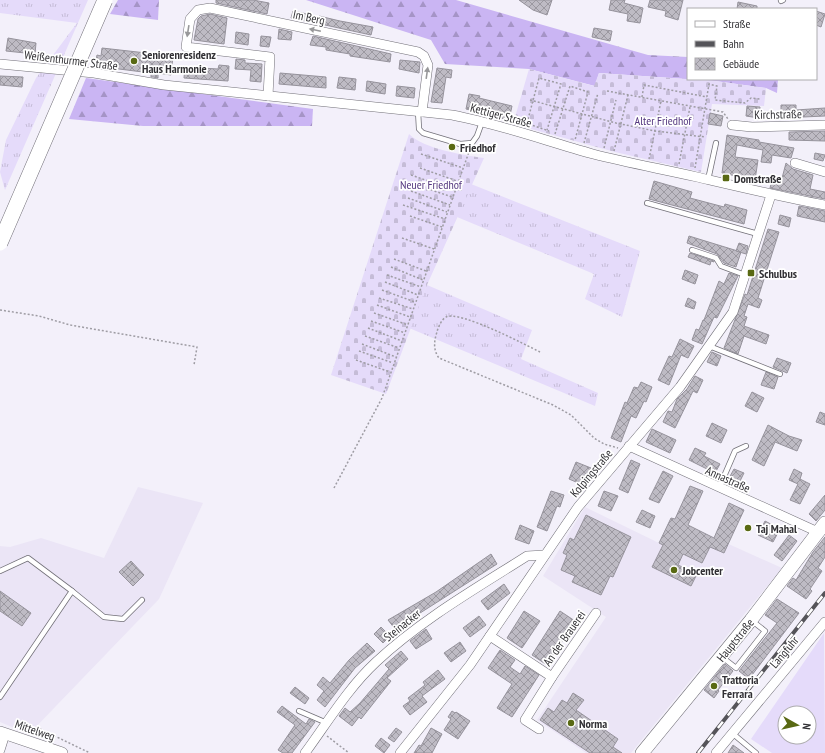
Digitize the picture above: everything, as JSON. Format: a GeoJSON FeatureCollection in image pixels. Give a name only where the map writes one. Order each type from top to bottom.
{"type":"FeatureCollection","features":[{"type":"Feature","properties":{"kind":"highway"},"geometry":{"type":"LineString","coordinates":[[0,219],[50,99],[95,0]]}},
{"type":"Feature","properties":{"kind":"highway"},"geometry":{"type":"LineString","coordinates":[[0,243],[106,0]]}},
{"type":"Feature","properties":{"kind":"main road","name":"Hauptstraße"},"geometry":{"type":"LineString","coordinates":[[642,753],[675,717],[752,620],[821,528]]}},
{"type":"Feature","properties":{"kind":"street","name":"Im Berg"},"geometry":{"type":"LineString","coordinates":[[268,96],[270,57],[186,47],[190,19],[198,10],[210,8],[418,52],[424,56],[428,65],[420,111]]}},
{"type":"Feature","properties":{"kind":"street","name":"Weißenthurmer Straße"},"geometry":{"type":"LineString","coordinates":[[0,64],[94,73],[164,85]]}},
{"type":"Feature","properties":{"kind":"street","name":"Kettiger Straße"},"geometry":{"type":"LineString","coordinates":[[164,85],[420,111],[482,121],[591,153],[771,195],[825,205]]}},
{"type":"Feature","properties":{"kind":"street","name":"Kirchstraße"},"geometry":{"type":"LineString","coordinates":[[732,125],[752,127],[825,125]]}},
{"type":"Feature","properties":{"kind":"street"},"geometry":{"type":"LineString","coordinates":[[795,163],[825,172]]}},
{"type":"Feature","properties":{"kind":"street","name":"Kolpingstraße"},"geometry":{"type":"LineString","coordinates":[[400,753],[470,665],[578,507],[680,387],[733,312],[771,195]]}},
{"type":"Feature","properties":{"kind":"street","name":"Annastraße"},"geometry":{"type":"LineString","coordinates":[[627,448],[719,488],[821,528]]}},
{"type":"Feature","properties":{"kind":"street","name":"Steinacker"},"geometry":{"type":"LineString","coordinates":[[305,753],[354,687],[375,663],[402,639],[430,618],[527,556],[544,555]]}},
{"type":"Feature","properties":{"kind":"street","name":"An der Brauerei"},"geometry":{"type":"LineString","coordinates":[[540,729],[525,720],[552,677],[596,613]]}},
{"type":"Feature","properties":{"kind":"street","name":"Langfuhr"},"geometry":{"type":"LineString","coordinates":[[716,753],[825,622]]}},
{"type":"Feature","properties":{"kind":"street","name":"An der Brauerei"},"geometry":{"type":"LineString","coordinates":[[490,636],[552,677]]}},
{"type":"Feature","properties":{"kind":"street"},"geometry":{"type":"LineString","coordinates":[[0,750],[3,733]]}},
{"type":"Feature","properties":{"kind":"street","name":"Mittelweg"},"geometry":{"type":"LineString","coordinates":[[3,733],[62,753]]}},
{"type":"Feature","properties":{"kind":"lane"},"geometry":{"type":"LineString","coordinates":[[420,111],[419,128],[423,133],[460,144],[472,143],[477,136],[482,121]]}},
{"type":"Feature","properties":{"kind":"lane"},"geometry":{"type":"LineString","coordinates":[[708,180],[716,143]]}},
{"type":"Feature","properties":{"kind":"lane"},"geometry":{"type":"LineString","coordinates":[[647,203],[758,234]]}},
{"type":"Feature","properties":{"kind":"lane"},"geometry":{"type":"LineString","coordinates":[[692,250],[716,258],[721,266],[745,275]]}},
{"type":"Feature","properties":{"kind":"lane"},"geometry":{"type":"LineString","coordinates":[[709,346],[780,374]]}},
{"type":"Feature","properties":{"kind":"lane"},"geometry":{"type":"LineString","coordinates":[[719,488],[735,450],[746,446]]}},
{"type":"Feature","properties":{"kind":"lane"},"geometry":{"type":"LineString","coordinates":[[0,571],[28,558],[104,616],[123,619],[142,600]]}},
{"type":"Feature","properties":{"kind":"lane"},"geometry":{"type":"LineString","coordinates":[[0,696],[72,591]]}},
{"type":"Feature","properties":{"kind":"lane"},"geometry":{"type":"LineString","coordinates":[[722,657],[736,668],[765,631],[752,620]]}},
{"type":"Feature","properties":{"kind":"lane"},"geometry":{"type":"LineString","coordinates":[[299,711],[327,723]]}},
{"type":"Feature","properties":{"kind":"lane"},"geometry":{"type":"LineString","coordinates":[[732,733],[756,753]]}},
{"type":"Feature","properties":{"kind":"path"},"geometry":{"type":"LineString","coordinates":[[526,123],[539,78],[551,80],[561,84],[547,130]]}},
{"type":"Feature","properties":{"kind":"path"},"geometry":{"type":"LineString","coordinates":[[695,172],[709,84],[717,86],[715,100],[745,103],[751,98],[760,99]]}},
{"type":"Feature","properties":{"kind":"path"},"geometry":{"type":"LineString","coordinates":[[642,97],[644,85],[707,97]]}},
{"type":"Feature","properties":{"kind":"path"},"geometry":{"type":"LineString","coordinates":[[554,136],[570,86],[588,92],[574,142]]}},
{"type":"Feature","properties":{"kind":"path"},"geometry":{"type":"LineString","coordinates":[[607,91],[723,112],[732,125]]}},
{"type":"Feature","properties":{"kind":"path"},"geometry":{"type":"LineString","coordinates":[[584,145],[598,93]]}},
{"type":"Feature","properties":{"kind":"path"},"geometry":{"type":"LineString","coordinates":[[614,153],[628,95]]}},
{"type":"Feature","properties":{"kind":"path"},"geometry":{"type":"LineString","coordinates":[[532,100],[611,122],[655,131],[705,137]]}},
{"type":"Feature","properties":{"kind":"path"},"geometry":{"type":"LineString","coordinates":[[604,150],[616,100]]}},
{"type":"Feature","properties":{"kind":"path"},"geometry":{"type":"LineString","coordinates":[[648,161],[661,101]]}},
{"type":"Feature","properties":{"kind":"path"},"geometry":{"type":"LineString","coordinates":[[678,168],[690,106]]}},
{"type":"Feature","properties":{"kind":"path"},"geometry":{"type":"LineString","coordinates":[[334,488],[382,398],[472,143]]}},
{"type":"Feature","properties":{"kind":"path"},"geometry":{"type":"LineString","coordinates":[[421,154],[463,168]]}},
{"type":"Feature","properties":{"kind":"path"},"geometry":{"type":"LineString","coordinates":[[420,168],[458,182]]}},
{"type":"Feature","properties":{"kind":"path"},"geometry":{"type":"LineString","coordinates":[[411,175],[455,190]]}},
{"type":"Feature","properties":{"kind":"path"},"geometry":{"type":"LineString","coordinates":[[408,182],[452,198]]}},
{"type":"Feature","properties":{"kind":"path"},"geometry":{"type":"LineString","coordinates":[[411,191],[450,205]]}},
{"type":"Feature","properties":{"kind":"path"},"geometry":{"type":"LineString","coordinates":[[408,198],[447,212]]}},
{"type":"Feature","properties":{"kind":"path"},"geometry":{"type":"LineString","coordinates":[[402,205],[445,219]]}},
{"type":"Feature","properties":{"kind":"path"},"geometry":{"type":"LineString","coordinates":[[410,216],[442,227]]}},
{"type":"Feature","properties":{"kind":"path"},"geometry":{"type":"LineString","coordinates":[[402,238],[434,249]]}},
{"type":"Feature","properties":{"kind":"path"},"geometry":{"type":"LineString","coordinates":[[394,259],[426,271]]}},
{"type":"Feature","properties":{"kind":"path"},"geometry":{"type":"LineString","coordinates":[[391,268],[423,280]]}},
{"type":"Feature","properties":{"kind":"path"},"geometry":{"type":"LineString","coordinates":[[387,275],[421,287]]}},
{"type":"Feature","properties":{"kind":"path"},"geometry":{"type":"LineString","coordinates":[[385,282],[418,295]]}},
{"type":"Feature","properties":{"kind":"path"},"geometry":{"type":"LineString","coordinates":[[382,290],[415,302]]}},
{"type":"Feature","properties":{"kind":"path"},"geometry":{"type":"LineString","coordinates":[[379,298],[413,309]]}},
{"type":"Feature","properties":{"kind":"path"},"geometry":{"type":"LineString","coordinates":[[377,305],[410,317]]}},
{"type":"Feature","properties":{"kind":"path"},"geometry":{"type":"LineString","coordinates":[[0,310],[9,310],[70,325],[197,348],[194,365]]}},
{"type":"Feature","properties":{"kind":"path"},"geometry":{"type":"LineString","coordinates":[[374,313],[408,325]]}},
{"type":"Feature","properties":{"kind":"path"},"geometry":{"type":"LineString","coordinates":[[540,352],[473,321],[452,315],[446,317],[441,322],[434,342],[436,353],[440,358],[553,405],[571,415],[594,438],[604,444],[627,448]]}},
{"type":"Feature","properties":{"kind":"path"},"geometry":{"type":"LineString","coordinates":[[371,321],[405,333]]}},
{"type":"Feature","properties":{"kind":"path"},"geometry":{"type":"LineString","coordinates":[[368,328],[402,341]]}},
{"type":"Feature","properties":{"kind":"path"},"geometry":{"type":"LineString","coordinates":[[365,336],[399,348]]}},
{"type":"Feature","properties":{"kind":"path"},"geometry":{"type":"LineString","coordinates":[[362,344],[396,357]]}},
{"type":"Feature","properties":{"kind":"path"},"geometry":{"type":"LineString","coordinates":[[359,351],[394,364]]}},
{"type":"Feature","properties":{"kind":"path"},"geometry":{"type":"LineString","coordinates":[[356,360],[391,372]]}},
{"type":"Feature","properties":{"kind":"path"},"geometry":{"type":"LineString","coordinates":[[36,727],[90,753]]}},
{"type":"Feature","properties":{"kind":"path"},"geometry":{"type":"LineString","coordinates":[[320,732],[349,753]]}},
{"type":"Feature","properties":{"kind":"shaded area"},"geometry":{"type":"Polygon","coordinates":[[[138,487],[203,503],[159,599],[29,734],[0,722],[0,546],[10,547],[41,538],[104,558],[138,487]]]}},
{"type":"Feature","properties":{"kind":"shaded area"},"geometry":{"type":"Polygon","coordinates":[[[585,507],[659,543],[671,518],[782,568],[631,753],[586,753],[537,720],[606,617],[543,576],[585,507]]]}},
{"type":"Feature","properties":{"kind":"green space"},"geometry":{"type":"Polygon","coordinates":[[[0,0],[88,0],[5,190],[0,172],[6,140],[36,78],[77,23],[0,13],[0,0]]]}},
{"type":"Feature","properties":{"kind":"green space"},"geometry":{"type":"Polygon","coordinates":[[[118,0],[159,0],[158,20],[110,14],[118,0]]]}},
{"type":"Feature","properties":{"kind":"green space"},"geometry":{"type":"Polygon","coordinates":[[[306,0],[456,0],[648,55],[687,57],[687,79],[599,73],[595,86],[529,69],[445,64],[431,40],[306,0]]]}},
{"type":"Feature","properties":{"kind":"green space","name":"Alter Friedhof"},"geometry":{"type":"Polygon","coordinates":[[[529,69],[594,86],[599,73],[715,81],[766,88],[764,106],[712,104],[701,172],[615,152],[513,124],[529,69]]]}},
{"type":"Feature","properties":{"kind":"green space"},"geometry":{"type":"Polygon","coordinates":[[[86,78],[313,109],[312,126],[143,126],[69,119],[86,78]]]}},
{"type":"Feature","properties":{"kind":"green space"},"geometry":{"type":"Polygon","coordinates":[[[700,80],[778,80],[777,93],[766,88],[700,80]]]}},
{"type":"Feature","properties":{"kind":"green space","name":"Neuer Friedhof"},"geometry":{"type":"Polygon","coordinates":[[[409,134],[424,144],[455,153],[484,158],[427,285],[386,394],[331,375],[409,134]]]}},
{"type":"Feature","properties":{"kind":"green space"},"geometry":{"type":"Polygon","coordinates":[[[471,184],[640,251],[622,317],[585,299],[594,274],[457,217],[471,184]]]}},
{"type":"Feature","properties":{"kind":"green space"},"geometry":{"type":"Polygon","coordinates":[[[427,285],[532,330],[521,359],[598,393],[595,406],[409,328],[427,285]]]}},
{"type":"Feature","properties":{"kind":"green space"},"geometry":{"type":"Polygon","coordinates":[[[824,633],[825,753],[772,753],[751,739],[824,633]]]}},
{"type":"Feature","properties":{"kind":"building"},"geometry":{"type":"Polygon","coordinates":[[[216,0],[253,0],[269,3],[267,14],[216,3],[216,0]]]}},
{"type":"Feature","properties":{"kind":"building"},"geometry":{"type":"Polygon","coordinates":[[[519,0],[552,0],[547,15],[533,10],[519,0]]]}},
{"type":"Feature","properties":{"kind":"building"},"geometry":{"type":"Polygon","coordinates":[[[611,0],[625,0],[624,3],[643,8],[640,23],[627,21],[628,14],[609,10],[611,0]]]}},
{"type":"Feature","properties":{"kind":"building"},"geometry":{"type":"Polygon","coordinates":[[[650,0],[683,0],[678,20],[665,16],[666,11],[648,7],[650,0]]]}},
{"type":"Feature","properties":{"kind":"building"},"geometry":{"type":"Polygon","coordinates":[[[738,2],[757,6],[757,8],[737,8],[738,2]]]}},
{"type":"Feature","properties":{"kind":"building"},"geometry":{"type":"Polygon","coordinates":[[[293,11],[307,14],[305,21],[291,18],[293,11]]]}},
{"type":"Feature","properties":{"kind":"building"},"geometry":{"type":"Polygon","coordinates":[[[817,11],[825,14],[821,27],[817,25],[817,11]]]}},
{"type":"Feature","properties":{"kind":"building"},"geometry":{"type":"Polygon","coordinates":[[[210,14],[227,18],[224,44],[194,40],[198,19],[201,16],[210,14]]]}},
{"type":"Feature","properties":{"kind":"building"},"geometry":{"type":"Polygon","coordinates":[[[319,16],[373,27],[371,35],[316,23],[319,16]]]}},
{"type":"Feature","properties":{"kind":"building"},"geometry":{"type":"Polygon","coordinates":[[[594,28],[612,31],[610,41],[592,37],[594,28]]]}},
{"type":"Feature","properties":{"kind":"building"},"geometry":{"type":"Polygon","coordinates":[[[279,29],[292,32],[291,40],[278,39],[279,29]]]}},
{"type":"Feature","properties":{"kind":"building"},"geometry":{"type":"Polygon","coordinates":[[[236,32],[249,34],[248,45],[235,43],[236,32]]]}},
{"type":"Feature","properties":{"kind":"building"},"geometry":{"type":"Polygon","coordinates":[[[261,36],[271,37],[269,47],[260,46],[261,36]]]}},
{"type":"Feature","properties":{"kind":"building"},"geometry":{"type":"Polygon","coordinates":[[[313,36],[391,54],[390,62],[350,56],[350,54],[326,50],[326,47],[310,45],[313,36]]]}},
{"type":"Feature","properties":{"kind":"building"},"geometry":{"type":"Polygon","coordinates":[[[8,38],[36,43],[35,54],[6,51],[8,38]]]}},
{"type":"Feature","properties":{"kind":"building","name":"Seniorenresidenz Haus Harmonie"},"geometry":{"type":"Polygon","coordinates":[[[102,48],[173,56],[171,75],[158,73],[158,78],[151,77],[151,73],[95,66],[97,55],[101,56],[102,48]]]}},
{"type":"Feature","properties":{"kind":"building"},"geometry":{"type":"Polygon","coordinates":[[[236,59],[245,60],[245,63],[262,64],[261,82],[250,81],[251,70],[235,69],[236,59]]]}},
{"type":"Feature","properties":{"kind":"building"},"geometry":{"type":"Polygon","coordinates":[[[400,60],[420,62],[419,73],[399,69],[400,60]]]}},
{"type":"Feature","properties":{"kind":"building"},"geometry":{"type":"Polygon","coordinates":[[[219,65],[229,66],[228,81],[184,78],[185,67],[218,69],[219,65]]]}},
{"type":"Feature","properties":{"kind":"building"},"geometry":{"type":"Polygon","coordinates":[[[437,68],[452,70],[451,78],[446,77],[442,103],[431,102],[437,68]]]}},
{"type":"Feature","properties":{"kind":"building"},"geometry":{"type":"Polygon","coordinates":[[[280,73],[326,77],[326,88],[279,84],[280,73]]]}},
{"type":"Feature","properties":{"kind":"building"},"geometry":{"type":"Polygon","coordinates":[[[0,76],[23,77],[22,87],[0,85],[0,76]]]}},
{"type":"Feature","properties":{"kind":"building"},"geometry":{"type":"Polygon","coordinates":[[[339,77],[356,79],[355,90],[337,88],[339,77]]]}},
{"type":"Feature","properties":{"kind":"building"},"geometry":{"type":"Polygon","coordinates":[[[367,81],[386,84],[385,94],[366,91],[367,81]]]}},
{"type":"Feature","properties":{"kind":"building"},"geometry":{"type":"Polygon","coordinates":[[[397,86],[415,88],[414,98],[396,96],[397,86]]]}},
{"type":"Feature","properties":{"kind":"building"},"geometry":{"type":"Polygon","coordinates":[[[469,94],[512,106],[509,120],[466,109],[469,94]]]}},
{"type":"Feature","properties":{"kind":"building"},"geometry":{"type":"Polygon","coordinates":[[[781,105],[796,105],[796,110],[825,108],[825,116],[781,118],[781,105]]]}},
{"type":"Feature","properties":{"kind":"building"},"geometry":{"type":"Polygon","coordinates":[[[747,106],[760,107],[759,118],[746,116],[747,106]]]}},
{"type":"Feature","properties":{"kind":"building"},"geometry":{"type":"Polygon","coordinates":[[[710,113],[723,116],[721,126],[708,124],[710,113]]]}},
{"type":"Feature","properties":{"kind":"building"},"geometry":{"type":"Polygon","coordinates":[[[825,131],[825,141],[789,140],[789,132],[825,131]]]}},
{"type":"Feature","properties":{"kind":"building"},"geometry":{"type":"Polygon","coordinates":[[[727,135],[794,148],[791,158],[772,155],[771,163],[761,162],[763,150],[737,145],[735,157],[758,160],[755,180],[722,173],[727,135]]]}},
{"type":"Feature","properties":{"kind":"building"},"geometry":{"type":"Polygon","coordinates":[[[815,153],[825,155],[823,161],[814,159],[815,153]]]}},
{"type":"Feature","properties":{"kind":"building"},"geometry":{"type":"Polygon","coordinates":[[[786,163],[793,169],[813,175],[810,189],[825,192],[825,199],[770,188],[772,180],[781,182],[786,163]]]}},
{"type":"Feature","properties":{"kind":"building"},"geometry":{"type":"Polygon","coordinates":[[[654,181],[692,192],[690,198],[724,207],[725,204],[747,210],[744,224],[649,199],[654,181]]]}},
{"type":"Feature","properties":{"kind":"building"},"geometry":{"type":"Polygon","coordinates":[[[799,206],[825,211],[825,222],[797,216],[799,206]]]}},
{"type":"Feature","properties":{"kind":"building"},"geometry":{"type":"Polygon","coordinates":[[[780,215],[791,218],[789,227],[778,224],[780,215]]]}},
{"type":"Feature","properties":{"kind":"building"},"geometry":{"type":"Polygon","coordinates":[[[768,229],[779,232],[758,298],[762,300],[759,308],[748,304],[744,316],[747,317],[744,326],[769,335],[766,344],[744,336],[738,354],[724,348],[745,294],[747,295],[768,229]]]}},
{"type":"Feature","properties":{"kind":"building"},"geometry":{"type":"Polygon","coordinates":[[[689,236],[741,252],[736,267],[724,263],[717,254],[687,243],[689,236]]]}},
{"type":"Feature","properties":{"kind":"building"},"geometry":{"type":"Polygon","coordinates":[[[739,243],[748,246],[746,254],[736,251],[739,243]]]}},
{"type":"Feature","properties":{"kind":"building"},"geometry":{"type":"Polygon","coordinates":[[[690,253],[714,262],[711,261],[710,265],[688,257],[690,253]]]}},
{"type":"Feature","properties":{"kind":"building"},"geometry":{"type":"Polygon","coordinates":[[[685,270],[698,275],[695,284],[682,279],[685,270]]]}},
{"type":"Feature","properties":{"kind":"building"},"geometry":{"type":"Polygon","coordinates":[[[729,273],[738,276],[717,318],[714,317],[702,344],[692,340],[696,329],[699,330],[704,320],[719,281],[724,284],[729,273]]]}},
{"type":"Feature","properties":{"kind":"building"},"geometry":{"type":"Polygon","coordinates":[[[688,298],[696,302],[694,309],[685,306],[688,298]]]}},
{"type":"Feature","properties":{"kind":"building"},"geometry":{"type":"Polygon","coordinates":[[[680,339],[694,346],[688,358],[681,355],[669,385],[658,380],[669,356],[672,357],[680,339]]]}},
{"type":"Feature","properties":{"kind":"building"},"geometry":{"type":"Polygon","coordinates":[[[712,352],[721,356],[717,366],[707,362],[712,352]]]}},
{"type":"Feature","properties":{"kind":"building"},"geometry":{"type":"Polygon","coordinates":[[[777,358],[791,363],[787,373],[773,367],[777,358]]]}},
{"type":"Feature","properties":{"kind":"building"},"geometry":{"type":"Polygon","coordinates":[[[766,372],[778,377],[774,389],[761,385],[766,372]]]}},
{"type":"Feature","properties":{"kind":"building"},"geometry":{"type":"Polygon","coordinates":[[[695,376],[703,380],[697,393],[693,391],[675,428],[663,422],[668,411],[672,412],[677,399],[687,389],[695,376]]]}},
{"type":"Feature","properties":{"kind":"building"},"geometry":{"type":"Polygon","coordinates":[[[641,382],[652,387],[646,402],[644,401],[636,418],[631,416],[621,442],[611,438],[625,402],[627,403],[634,387],[638,388],[641,382]]]}},
{"type":"Feature","properties":{"kind":"building"},"geometry":{"type":"Polygon","coordinates":[[[752,392],[764,398],[757,412],[745,406],[752,392]]]}},
{"type":"Feature","properties":{"kind":"building"},"geometry":{"type":"Polygon","coordinates":[[[820,412],[825,414],[825,425],[816,422],[820,412]]]}},
{"type":"Feature","properties":{"kind":"building"},"geometry":{"type":"Polygon","coordinates":[[[712,423],[727,430],[721,443],[706,436],[712,423]]]}},
{"type":"Feature","properties":{"kind":"building"},"geometry":{"type":"Polygon","coordinates":[[[768,425],[789,436],[802,440],[797,451],[775,442],[764,466],[752,460],[768,425]]]}},
{"type":"Feature","properties":{"kind":"building"},"geometry":{"type":"Polygon","coordinates":[[[652,429],[676,440],[670,453],[646,442],[652,429]]]}},
{"type":"Feature","properties":{"kind":"building"},"geometry":{"type":"Polygon","coordinates":[[[695,448],[706,453],[704,456],[720,464],[715,473],[689,460],[695,448]]]}},
{"type":"Feature","properties":{"kind":"building"},"geometry":{"type":"Polygon","coordinates":[[[631,460],[640,464],[628,493],[619,489],[631,460]]]}},
{"type":"Feature","properties":{"kind":"building"},"geometry":{"type":"Polygon","coordinates":[[[576,462],[591,468],[583,485],[569,479],[576,462]]]}},
{"type":"Feature","properties":{"kind":"building"},"geometry":{"type":"Polygon","coordinates":[[[734,469],[744,473],[738,485],[728,480],[734,469]]]}},
{"type":"Feature","properties":{"kind":"building"},"geometry":{"type":"Polygon","coordinates":[[[794,469],[802,473],[800,479],[810,484],[800,504],[790,500],[798,484],[789,480],[794,469]]]}},
{"type":"Feature","properties":{"kind":"building"},"geometry":{"type":"Polygon","coordinates":[[[663,471],[673,476],[659,503],[649,499],[663,471]]]}},
{"type":"Feature","properties":{"kind":"building"},"geometry":{"type":"Polygon","coordinates":[[[690,486],[703,491],[688,525],[714,538],[729,503],[744,510],[724,553],[710,547],[702,563],[683,554],[678,565],[697,574],[691,586],[652,567],[663,545],[659,543],[671,518],[675,519],[690,486]]]}},
{"type":"Feature","properties":{"kind":"building"},"geometry":{"type":"Polygon","coordinates":[[[551,491],[564,495],[560,507],[557,506],[547,531],[537,527],[551,491]]]}},
{"type":"Feature","properties":{"kind":"building"},"geometry":{"type":"Polygon","coordinates":[[[604,491],[618,496],[611,511],[598,506],[604,491]]]}},
{"type":"Feature","properties":{"kind":"building"},"geometry":{"type":"Polygon","coordinates":[[[825,495],[825,510],[816,521],[809,514],[825,495]]]}},
{"type":"Feature","properties":{"kind":"building"},"geometry":{"type":"Polygon","coordinates":[[[642,510],[655,516],[650,528],[636,522],[642,510]]]}},
{"type":"Feature","properties":{"kind":"building"},"geometry":{"type":"Polygon","coordinates":[[[586,515],[631,537],[613,577],[610,576],[601,595],[572,582],[575,576],[561,570],[567,555],[563,553],[570,538],[574,540],[586,515]]]}},
{"type":"Feature","properties":{"kind":"building"},"geometry":{"type":"Polygon","coordinates":[[[765,521],[780,529],[773,542],[758,535],[765,521]]]}},
{"type":"Feature","properties":{"kind":"building"},"geometry":{"type":"Polygon","coordinates":[[[520,525],[534,531],[529,544],[515,539],[520,525]]]}},
{"type":"Feature","properties":{"kind":"building"},"geometry":{"type":"Polygon","coordinates":[[[789,535],[797,541],[782,561],[774,555],[789,535]]]}},
{"type":"Feature","properties":{"kind":"building"},"geometry":{"type":"Polygon","coordinates":[[[825,537],[825,557],[818,568],[822,571],[810,589],[812,591],[806,599],[787,586],[793,578],[796,580],[813,552],[825,537]]]}},
{"type":"Feature","properties":{"kind":"building"},"geometry":{"type":"Polygon","coordinates":[[[491,554],[497,564],[395,629],[388,620],[436,592],[491,554]]]}},
{"type":"Feature","properties":{"kind":"building"},"geometry":{"type":"Polygon","coordinates":[[[131,561],[144,575],[133,586],[119,572],[131,561]]]}},
{"type":"Feature","properties":{"kind":"building"},"geometry":{"type":"Polygon","coordinates":[[[504,584],[510,593],[488,610],[481,601],[504,584]]]}},
{"type":"Feature","properties":{"kind":"building"},"geometry":{"type":"Polygon","coordinates":[[[0,591],[31,613],[22,626],[0,611],[0,591]]]}},
{"type":"Feature","properties":{"kind":"building"},"geometry":{"type":"Polygon","coordinates":[[[777,599],[799,613],[749,679],[739,671],[777,623],[765,615],[777,599]]]}},
{"type":"Feature","properties":{"kind":"building"},"geometry":{"type":"Polygon","coordinates":[[[524,611],[540,621],[522,648],[507,638],[524,611]]]}},
{"type":"Feature","properties":{"kind":"building"},"geometry":{"type":"Polygon","coordinates":[[[560,611],[575,621],[547,665],[532,655],[560,611]]]}},
{"type":"Feature","properties":{"kind":"building"},"geometry":{"type":"Polygon","coordinates":[[[479,616],[486,625],[470,637],[463,628],[479,616]]]}},
{"type":"Feature","properties":{"kind":"building"},"geometry":{"type":"Polygon","coordinates":[[[381,627],[390,636],[383,643],[374,634],[381,627]]]}},
{"type":"Feature","properties":{"kind":"building"},"geometry":{"type":"Polygon","coordinates":[[[426,629],[432,639],[416,649],[410,641],[426,629]]]}},
{"type":"Feature","properties":{"kind":"building"},"geometry":{"type":"Polygon","coordinates":[[[460,642],[466,651],[451,662],[444,653],[460,642]]]}},
{"type":"Feature","properties":{"kind":"building"},"geometry":{"type":"Polygon","coordinates":[[[367,643],[375,651],[355,668],[325,707],[317,700],[324,691],[317,685],[323,677],[330,683],[349,660],[367,643]]]}},
{"type":"Feature","properties":{"kind":"building"},"geometry":{"type":"Polygon","coordinates":[[[500,650],[515,660],[510,667],[520,674],[525,666],[539,675],[512,717],[497,708],[512,684],[488,668],[500,650]]]}},
{"type":"Feature","properties":{"kind":"building"},"geometry":{"type":"Polygon","coordinates":[[[401,651],[408,659],[387,678],[391,681],[361,719],[359,717],[352,726],[339,716],[345,708],[350,712],[360,703],[389,669],[385,665],[401,651]]]}},
{"type":"Feature","properties":{"kind":"building"},"geometry":{"type":"Polygon","coordinates":[[[725,664],[733,671],[718,690],[719,691],[714,698],[704,690],[725,664]]]}},
{"type":"Feature","properties":{"kind":"building"},"geometry":{"type":"Polygon","coordinates":[[[438,670],[445,679],[422,696],[427,702],[410,715],[403,706],[410,701],[408,698],[425,685],[423,682],[438,670]]]}},
{"type":"Feature","properties":{"kind":"building"},"geometry":{"type":"Polygon","coordinates":[[[295,687],[309,698],[305,704],[290,693],[295,687]]]}},
{"type":"Feature","properties":{"kind":"building","name":"Norma"},"geometry":{"type":"Polygon","coordinates":[[[573,693],[584,700],[576,710],[618,739],[613,747],[622,753],[590,753],[540,720],[548,708],[554,712],[562,700],[567,703],[573,693]]]}},
{"type":"Feature","properties":{"kind":"building"},"geometry":{"type":"Polygon","coordinates":[[[282,706],[306,724],[309,719],[315,722],[292,753],[283,753],[278,750],[295,725],[277,712],[282,706]]]}},
{"type":"Feature","properties":{"kind":"building"},"geometry":{"type":"Polygon","coordinates":[[[452,711],[470,721],[458,739],[444,730],[451,719],[448,717],[452,711]]]}},
{"type":"Feature","properties":{"kind":"building"},"geometry":{"type":"Polygon","coordinates":[[[396,728],[402,732],[394,742],[388,738],[396,728]]]}},
{"type":"Feature","properties":{"kind":"building"},"geometry":{"type":"Polygon","coordinates":[[[431,728],[442,734],[432,753],[414,753],[419,745],[421,746],[431,728]]]}},
{"type":"Feature","properties":{"kind":"building"},"geometry":{"type":"Polygon","coordinates":[[[381,738],[390,745],[384,753],[375,746],[381,738]]]}},
{"type":"Feature","properties":{"kind":"building"},"geometry":{"type":"Polygon","coordinates":[[[733,745],[744,753],[728,753],[733,745]]]}},
{"type":"Feature","properties":{"kind":"railway"},"geometry":{"type":"LineString","coordinates":[[698,753],[825,593]]}},
{"type":"Feature","properties":{"kind":"place","name":"Seniorenresidenz Haus Harmonie"},"geometry":{"type":"Point","coordinates":[134,61]}},
{"type":"Feature","properties":{"kind":"place","name":"Friedhof"},"geometry":{"type":"Point","coordinates":[452,147]}},
{"type":"Feature","properties":{"kind":"place","name":"Domstraße"},"geometry":{"type":"Point","coordinates":[726,178]}},
{"type":"Feature","properties":{"kind":"place","name":"Schulbus"},"geometry":{"type":"Point","coordinates":[751,273]}},
{"type":"Feature","properties":{"kind":"place","name":"Taj Mahal"},"geometry":{"type":"Point","coordinates":[748,528]}},
{"type":"Feature","properties":{"kind":"place","name":"Jobcenter"},"geometry":{"type":"Point","coordinates":[674,570]}},
{"type":"Feature","properties":{"kind":"place","name":"Trattoria Ferrara"},"geometry":{"type":"Point","coordinates":[714,686]}},
{"type":"Feature","properties":{"kind":"place","name":"Norma"},"geometry":{"type":"Point","coordinates":[571,723]}}]}
